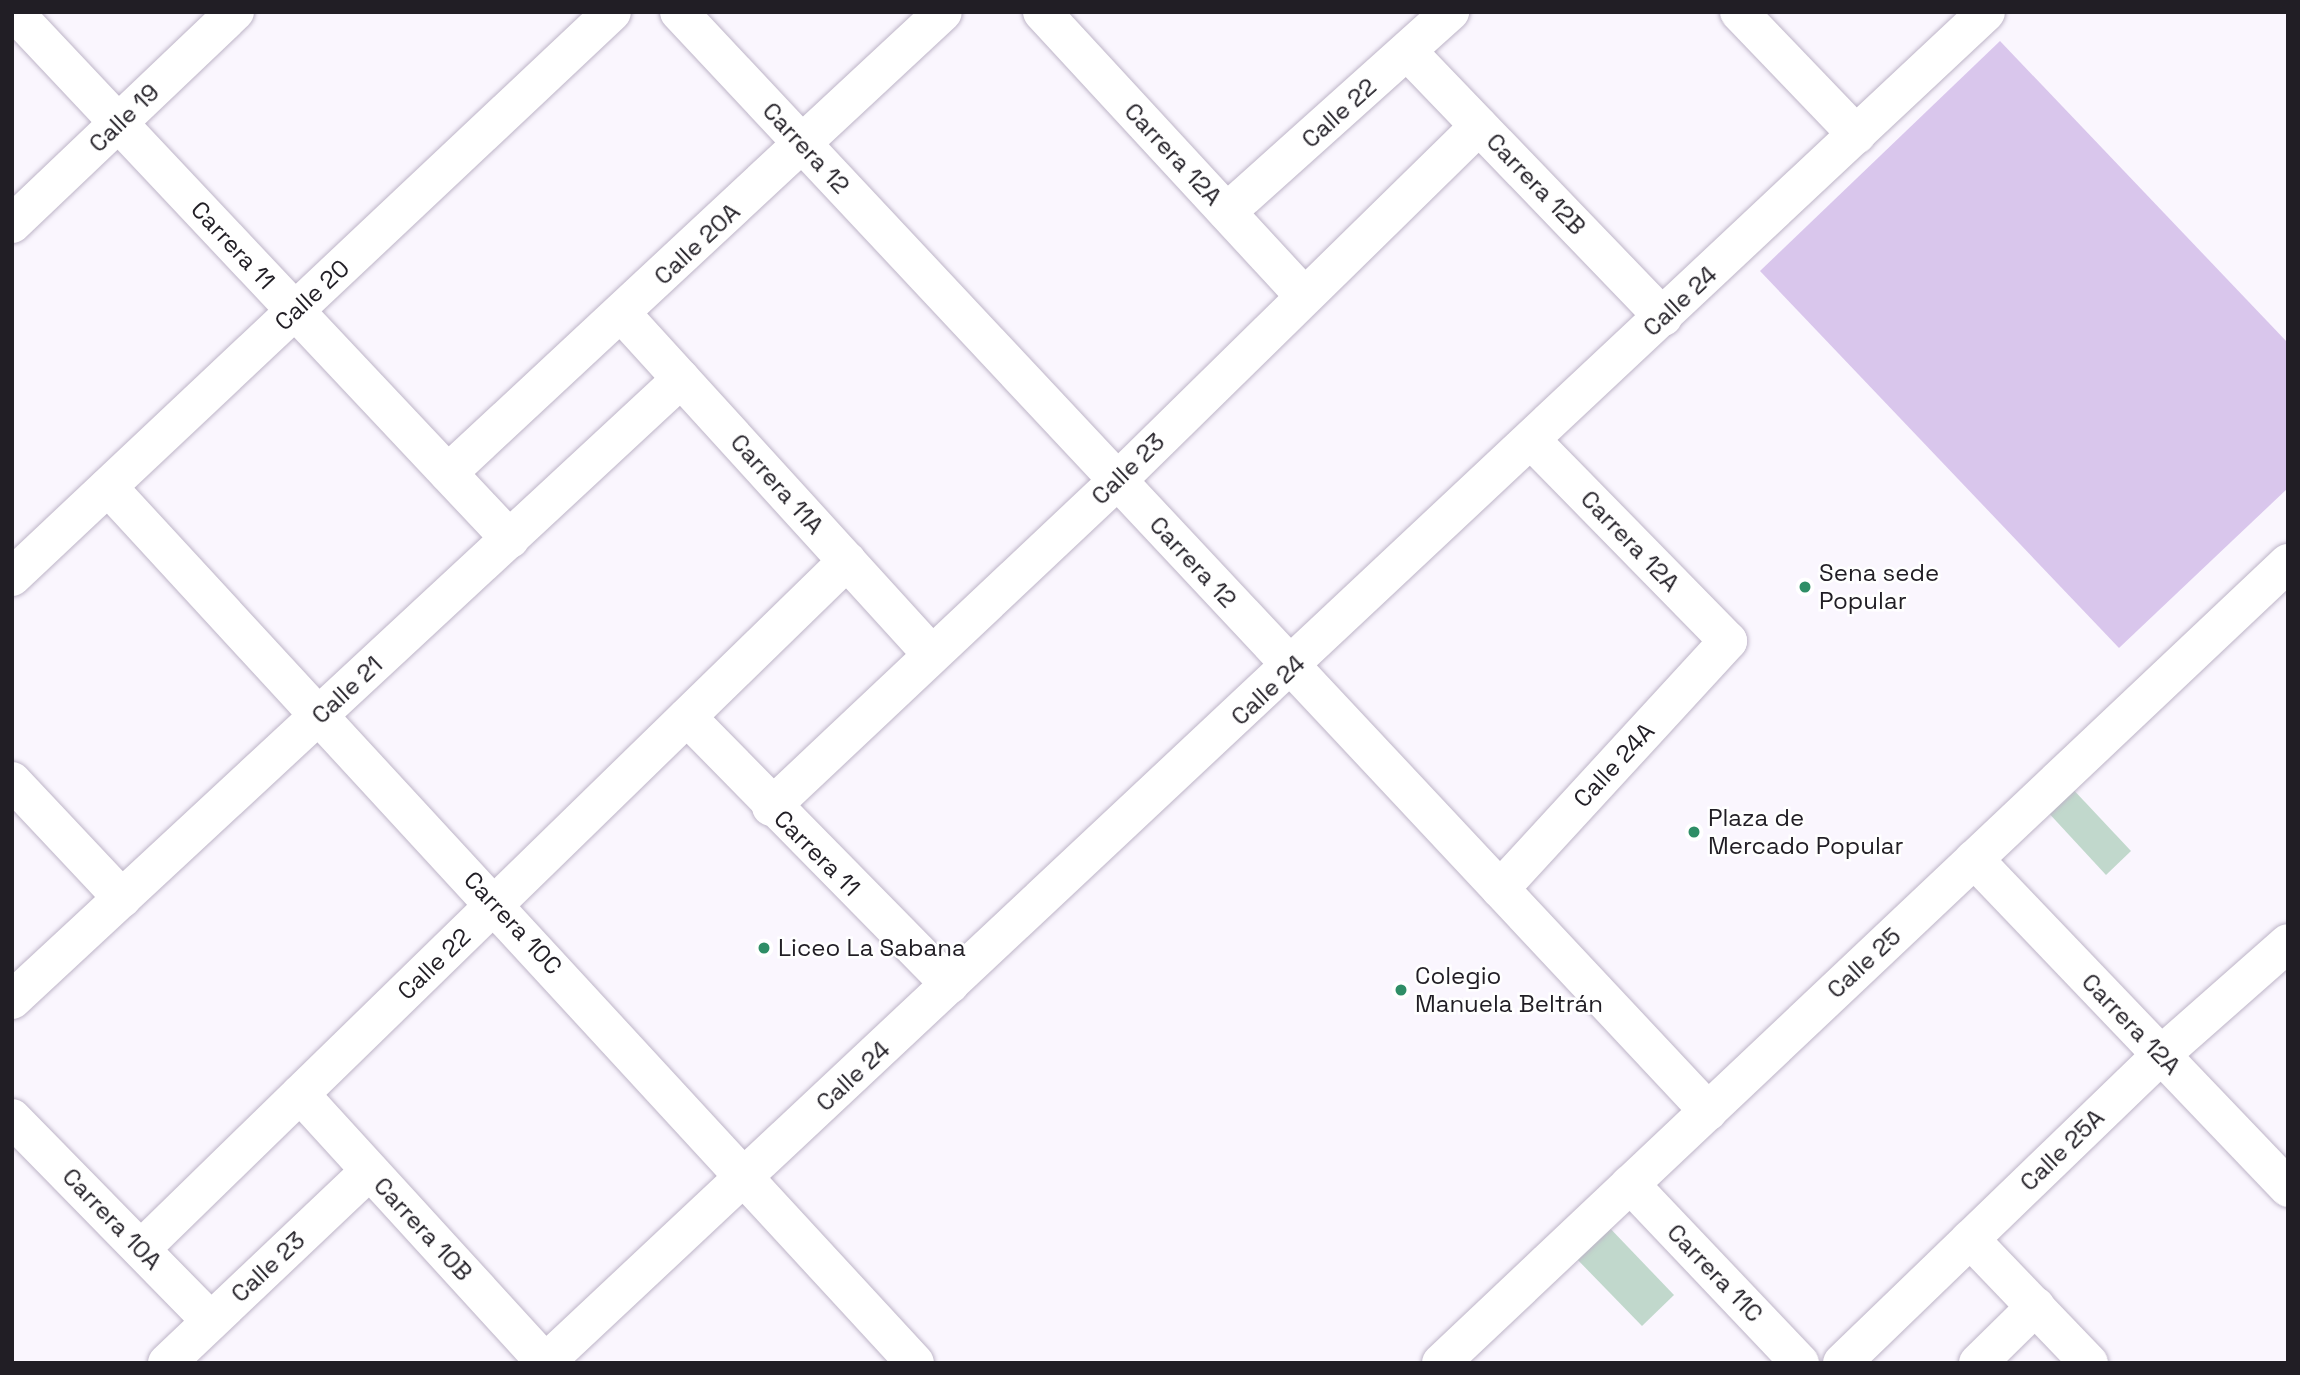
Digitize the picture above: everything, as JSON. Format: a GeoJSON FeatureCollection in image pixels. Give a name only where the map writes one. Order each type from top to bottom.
{"type":"FeatureCollection","features":[{"type":"Feature","properties":{"kind":"street","name":"Carrera 11"},"geometry":{"type":"LineString","coordinates":[[14,12],[510,539]]}},
{"type":"Feature","properties":{"kind":"street","name":"Calle 19"},"geometry":{"type":"LineString","coordinates":[[12,223],[235,12]]}},
{"type":"Feature","properties":{"kind":"street","name":"Calle 20"},"geometry":{"type":"LineString","coordinates":[[12,577],[612,12]]}},
{"type":"Feature","properties":{"kind":"street","name":"Carrera 12"},"geometry":{"type":"LineString","coordinates":[[679,12],[1707,1111]]}},
{"type":"Feature","properties":{"kind":"street","name":"Calle 20A"},"geometry":{"type":"LineString","coordinates":[[448,473],[804,146],[943,12]]}},
{"type":"Feature","properties":{"kind":"street","name":"Calle 22"},"geometry":{"type":"LineString","coordinates":[[1227,212],[1450,12]]}},
{"type":"Feature","properties":{"kind":"street"},"geometry":{"type":"LineString","coordinates":[[1739,12],[1857,135]]}},
{"type":"Feature","properties":{"kind":"street","name":"Calle 24"},"geometry":{"type":"LineString","coordinates":[[546,1363],[1532,442],[1986,12]]}},
{"type":"Feature","properties":{"kind":"street","name":"Carrera 12A"},"geometry":{"type":"LineString","coordinates":[[1048,14],[1304,296]]}},
{"type":"Feature","properties":{"kind":"street","name":"Carrera 12B"},"geometry":{"type":"LineString","coordinates":[[1408,52],[1664,317]]}},
{"type":"Feature","properties":{"kind":"street","name":"Calle 23"},"geometry":{"type":"LineString","coordinates":[[771,807],[931,653],[1117,481],[1479,126]]}},
{"type":"Feature","properties":{"kind":"street","name":"Carrera 11A"},"geometry":{"type":"LineString","coordinates":[[622,314],[931,653]]}},
{"type":"Feature","properties":{"kind":"street","name":"Calle 21"},"geometry":{"type":"LineString","coordinates":[[12,1000],[681,379]]}},
{"type":"Feature","properties":{"kind":"street","name":"Carrera 12A"},"geometry":{"type":"LineString","coordinates":[[1532,442],[1728,641]]}},
{"type":"Feature","properties":{"kind":"street","name":"Carrera 10C"},"geometry":{"type":"LineString","coordinates":[[108,487],[746,1176],[915,1363]]}},
{"type":"Feature","properties":{"kind":"street","name":"Calle 22"},"geometry":{"type":"LineString","coordinates":[[141,1249],[847,561]]}},
{"type":"Feature","properties":{"kind":"street","name":"Calle 25"},"geometry":{"type":"LineString","coordinates":[[1441,1363],[2288,563]]}},
{"type":"Feature","properties":{"kind":"street","name":"Calle 24A"},"geometry":{"type":"LineString","coordinates":[[1500,889],[1728,641]]}},
{"type":"Feature","properties":{"kind":"street","name":"Carrera 11"},"geometry":{"type":"LineString","coordinates":[[687,717],[771,807],[950,985]]}},
{"type":"Feature","properties":{"kind":"street"},"geometry":{"type":"LineString","coordinates":[[12,781],[122,898]]}},
{"type":"Feature","properties":{"kind":"street","name":"Carrera 12A"},"geometry":{"type":"LineString","coordinates":[[1974,859],[2288,1188]]}},
{"type":"Feature","properties":{"kind":"street","name":"Calle 25A"},"geometry":{"type":"LineString","coordinates":[[1842,1363],[2161,1055],[2288,943]]}},
{"type":"Feature","properties":{"kind":"street","name":"Carrera 10B"},"geometry":{"type":"LineString","coordinates":[[300,1094],[546,1363]]}},
{"type":"Feature","properties":{"kind":"street","name":"Carrera 10A"},"geometry":{"type":"LineString","coordinates":[[12,1118],[211,1321]]}},
{"type":"Feature","properties":{"kind":"street","name":"Calle 23"},"geometry":{"type":"LineString","coordinates":[[167,1363],[369,1171]]}},
{"type":"Feature","properties":{"kind":"street","name":"Carrera 11C"},"geometry":{"type":"LineString","coordinates":[[1630,1184],[1800,1363]]}},
{"type":"Feature","properties":{"kind":"street"},"geometry":{"type":"LineString","coordinates":[[1970,1239],[2089,1363]]}},
{"type":"Feature","properties":{"kind":"street"},"geometry":{"type":"LineString","coordinates":[[1978,1363],[2036,1306]]}},
{"type":"Feature","properties":{"kind":"shaded area"},"geometry":{"type":"Polygon","coordinates":[[[2000,41],[2288,343],[2288,488],[2119,648],[1760,271],[2000,41]]]}},
{"type":"Feature","properties":{"kind":"building"},"geometry":{"type":"Polygon","coordinates":[[[2069,785],[2131,851],[2106,875],[2045,809],[2069,785]]]}},
{"type":"Feature","properties":{"kind":"building"},"geometry":{"type":"Polygon","coordinates":[[[1605,1223],[1674,1295],[1642,1326],[1572,1254],[1605,1223]]]}},
{"type":"Feature","properties":{"kind":"place","name":"Sena sede Popular"},"geometry":{"type":"Point","coordinates":[1805,587]}},
{"type":"Feature","properties":{"kind":"place","name":"Plaza de Mercado Popular"},"geometry":{"type":"Point","coordinates":[1694,832]}},
{"type":"Feature","properties":{"kind":"place","name":"Liceo La Sabana"},"geometry":{"type":"Point","coordinates":[764,948]}},
{"type":"Feature","properties":{"kind":"place","name":"Colegio Manuela Beltrán"},"geometry":{"type":"Point","coordinates":[1401,990]}}]}
